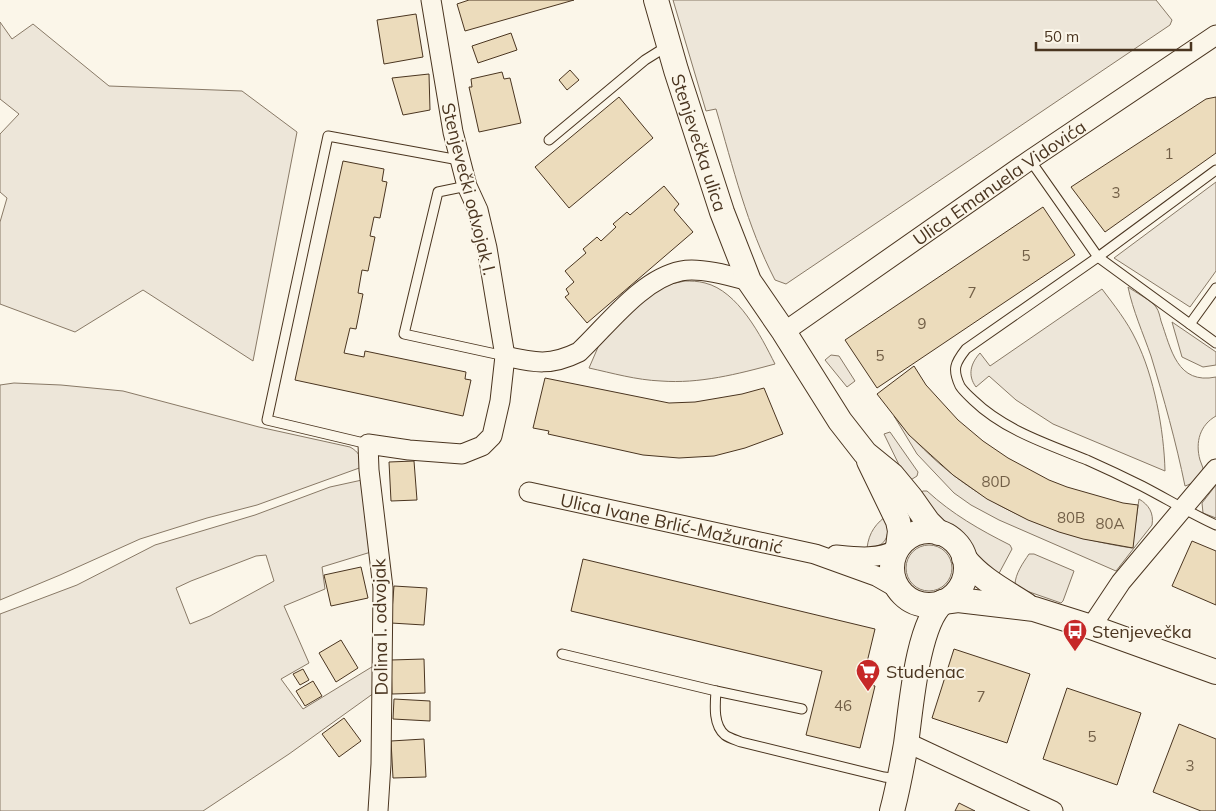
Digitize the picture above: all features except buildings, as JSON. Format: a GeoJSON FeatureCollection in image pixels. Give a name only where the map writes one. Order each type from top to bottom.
{"type":"FeatureCollection","features":[{"type":"Feature","properties":{"kind":"street","name":"Stenjevečki odvojak I."},"geometry":{"type":"LineString","coordinates":[[368,444],[409,450],[462,454],[482,446],[492,436],[500,402],[505,356],[487,248],[478,210],[467,186],[459,160],[444,86],[431,0]]}},
{"type":"Feature","properties":{"kind":"street","name":"Stenjevečka ulica"},"geometry":{"type":"LineString","coordinates":[[656,0],[722,212],[749,281],[784,332],[840,421],[865,453],[898,522],[900,532],[898,548]]}},
{"type":"Feature","properties":{"kind":"street","name":"Ulica Emanuela Vidovića"},"geometry":{"type":"LineString","coordinates":[[784,332],[1030,160],[1216,35]]}},
{"type":"Feature","properties":{"kind":"street"},"geometry":{"type":"LineString","coordinates":[[505,356],[534,363],[566,358],[579,352],[640,293],[661,279],[681,270],[724,274],[749,281]]}},
{"type":"Feature","properties":{"kind":"street","name":"Dolina I. odvojak"},"geometry":{"type":"LineString","coordinates":[[368,444],[369,470],[383,588],[382,754],[378,811]]}},
{"type":"Feature","properties":{"kind":"street","name":"Stenjevečka ulica"},"geometry":{"type":"LineString","coordinates":[[865,453],[892,475],[928,522],[939,533]]}},
{"type":"Feature","properties":{"kind":"street"},"geometry":{"type":"LineString","coordinates":[[1091,627],[1121,582],[1216,469]]}},
{"type":"Feature","properties":{"kind":"street","name":"Ulica Ivane Brlić-Mažuranić"},"geometry":{"type":"LineString","coordinates":[[529,492],[815,554],[876,576],[901,592]]}},
{"type":"Feature","properties":{"kind":"street"},"geometry":{"type":"LineString","coordinates":[[916,666],[913,619],[909,605],[893,578],[892,567],[893,556],[898,548],[906,539],[915,534],[927,531],[939,533],[950,538],[959,547],[964,558],[974,571],[1034,609]]}},
{"type":"Feature","properties":{"kind":"street","name":"Ulica Ivane Brlić-Mažuranić"},"geometry":{"type":"LineString","coordinates":[[815,554],[856,557],[882,555],[898,548]]}},
{"type":"Feature","properties":{"kind":"street"},"geometry":{"type":"LineString","coordinates":[[901,592],[914,602],[925,605],[937,604],[948,600],[957,592],[963,582],[966,570],[964,558]]}},
{"type":"Feature","properties":{"kind":"street"},"geometry":{"type":"LineString","coordinates":[[892,811],[900,779],[916,666],[933,614],[943,602],[958,600],[1034,609],[1091,627],[1216,672]]}},
{"type":"Feature","properties":{"kind":"street"},"geometry":{"type":"LineString","coordinates":[[906,742],[1053,811]]}},
{"type":"Feature","properties":{"kind":"lane"},"geometry":{"type":"LineString","coordinates":[[549,140],[645,60],[661,50],[670,48]]}},
{"type":"Feature","properties":{"kind":"lane"},"geometry":{"type":"LineString","coordinates":[[368,444],[267,420],[328,136],[459,160]]}},
{"type":"Feature","properties":{"kind":"lane"},"geometry":{"type":"LineString","coordinates":[[1030,160],[1098,257],[1216,343]]}},
{"type":"Feature","properties":{"kind":"lane"},"geometry":{"type":"LineString","coordinates":[[1216,170],[1098,257],[966,349],[956,361],[955,371],[961,388],[980,406],[1005,424],[1042,443],[1089,461],[1142,486],[1182,509],[1216,525]]}},
{"type":"Feature","properties":{"kind":"lane"},"geometry":{"type":"LineString","coordinates":[[467,186],[438,192],[404,334],[505,356]]}},
{"type":"Feature","properties":{"kind":"lane"},"geometry":{"type":"LineString","coordinates":[[1190,324],[1216,288]]}},
{"type":"Feature","properties":{"kind":"lane"},"geometry":{"type":"LineString","coordinates":[[562,654],[716,691],[802,708]]}},
{"type":"Feature","properties":{"kind":"lane"},"geometry":{"type":"LineString","coordinates":[[716,691],[714,711],[720,728],[725,735],[741,742],[884,777],[900,779]]}},
{"type":"Feature","properties":{"kind":"shaded area"},"geometry":{"type":"Polygon","coordinates":[[[673,0],[1156,0],[1172,20],[1170,25],[786,284],[775,280],[756,239],[741,196],[716,109],[706,111],[673,0]]]}},
{"type":"Feature","properties":{"kind":"shaded area"},"geometry":{"type":"Polygon","coordinates":[[[0,22],[12,39],[33,24],[109,86],[242,91],[297,132],[253,361],[143,290],[75,332],[0,304],[0,222],[7,198],[0,192],[0,134],[19,114],[0,99],[0,22]]]}},
{"type":"Feature","properties":{"kind":"shaded area"},"geometry":{"type":"Polygon","coordinates":[[[1216,182],[1216,271],[1190,307],[1114,258],[1216,182]]]}},
{"type":"Feature","properties":{"kind":"shaded area"},"geometry":{"type":"Polygon","coordinates":[[[685,281],[705,283],[728,295],[747,316],[775,364],[704,380],[675,382],[642,379],[589,368],[602,338],[642,301],[666,285],[685,281]]]}},
{"type":"Feature","properties":{"kind":"shaded area"},"geometry":{"type":"Polygon","coordinates":[[[1128,287],[1156,307],[1168,343],[1184,370],[1192,376],[1203,378],[1216,377],[1216,416],[1203,429],[1198,447],[1203,471],[1197,480],[1185,486],[1161,388],[1128,287]]]}},
{"type":"Feature","properties":{"kind":"shaded area"},"geometry":{"type":"Polygon","coordinates":[[[1102,289],[1132,333],[1148,370],[1163,438],[1165,471],[1053,424],[1016,400],[989,376],[976,387],[973,383],[971,369],[980,353],[990,366],[1102,289]]]}},
{"type":"Feature","properties":{"kind":"shaded area"},"geometry":{"type":"Polygon","coordinates":[[[1172,322],[1216,352],[1216,365],[1203,367],[1182,357],[1172,322]]]}},
{"type":"Feature","properties":{"kind":"shaded area"},"geometry":{"type":"Polygon","coordinates":[[[831,355],[839,356],[855,381],[847,387],[825,360],[831,355]]]}},
{"type":"Feature","properties":{"kind":"shaded area"},"geometry":{"type":"Polygon","coordinates":[[[14,383],[123,391],[259,427],[350,447],[359,455],[362,467],[257,505],[140,539],[0,600],[0,385],[14,383]]]}},
{"type":"Feature","properties":{"kind":"shaded area"},"geometry":{"type":"Polygon","coordinates":[[[894,416],[918,443],[971,488],[1000,506],[1031,520],[1063,532],[1132,548],[1139,499],[1150,510],[1152,525],[1116,571],[999,520],[971,505],[954,493],[917,454],[894,416]]]}},
{"type":"Feature","properties":{"kind":"shaded area"},"geometry":{"type":"Polygon","coordinates":[[[890,432],[918,472],[917,476],[909,481],[904,475],[884,434],[890,432]]]}},
{"type":"Feature","properties":{"kind":"shaded area"},"geometry":{"type":"Polygon","coordinates":[[[362,480],[371,552],[322,567],[325,589],[284,606],[309,663],[281,679],[303,709],[375,665],[374,693],[289,754],[203,811],[0,811],[0,614],[77,585],[155,545],[255,515],[330,487],[362,480]],[[266,555],[256,556],[176,588],[190,624],[210,616],[274,581],[266,555]]]}},
{"type":"Feature","properties":{"kind":"shaded area"},"geometry":{"type":"Polygon","coordinates":[[[1216,485],[1216,518],[1203,513],[1202,503],[1216,485]]]}},
{"type":"Feature","properties":{"kind":"shaded area"},"geometry":{"type":"Polygon","coordinates":[[[927,491],[967,521],[1010,545],[1012,549],[996,579],[975,553],[965,536],[959,530],[942,521],[918,494],[927,491]]]}},
{"type":"Feature","properties":{"kind":"shaded area"},"geometry":{"type":"Polygon","coordinates":[[[889,514],[888,533],[884,542],[875,547],[867,548],[869,537],[874,528],[889,514]]]}},
{"type":"Feature","properties":{"kind":"shaded area"},"geometry":{"type":"Polygon","coordinates":[[[925,545],[933,545],[942,549],[948,555],[952,568],[948,581],[942,587],[933,591],[925,591],[916,587],[910,581],[906,572],[906,564],[910,555],[916,549],[925,545]]]}},
{"type":"Feature","properties":{"kind":"shaded area"},"geometry":{"type":"Polygon","coordinates":[[[1029,554],[1034,554],[1074,571],[1061,603],[1018,588],[1015,585],[1018,573],[1029,554]]]}},
{"type":"Feature","properties":{"kind":"place","name":"Stenjevečka"},"geometry":{"type":"Point","coordinates":[1075,652]}},
{"type":"Feature","properties":{"kind":"place","name":"Studenac"},"geometry":{"type":"Point","coordinates":[868,692]}}]}
